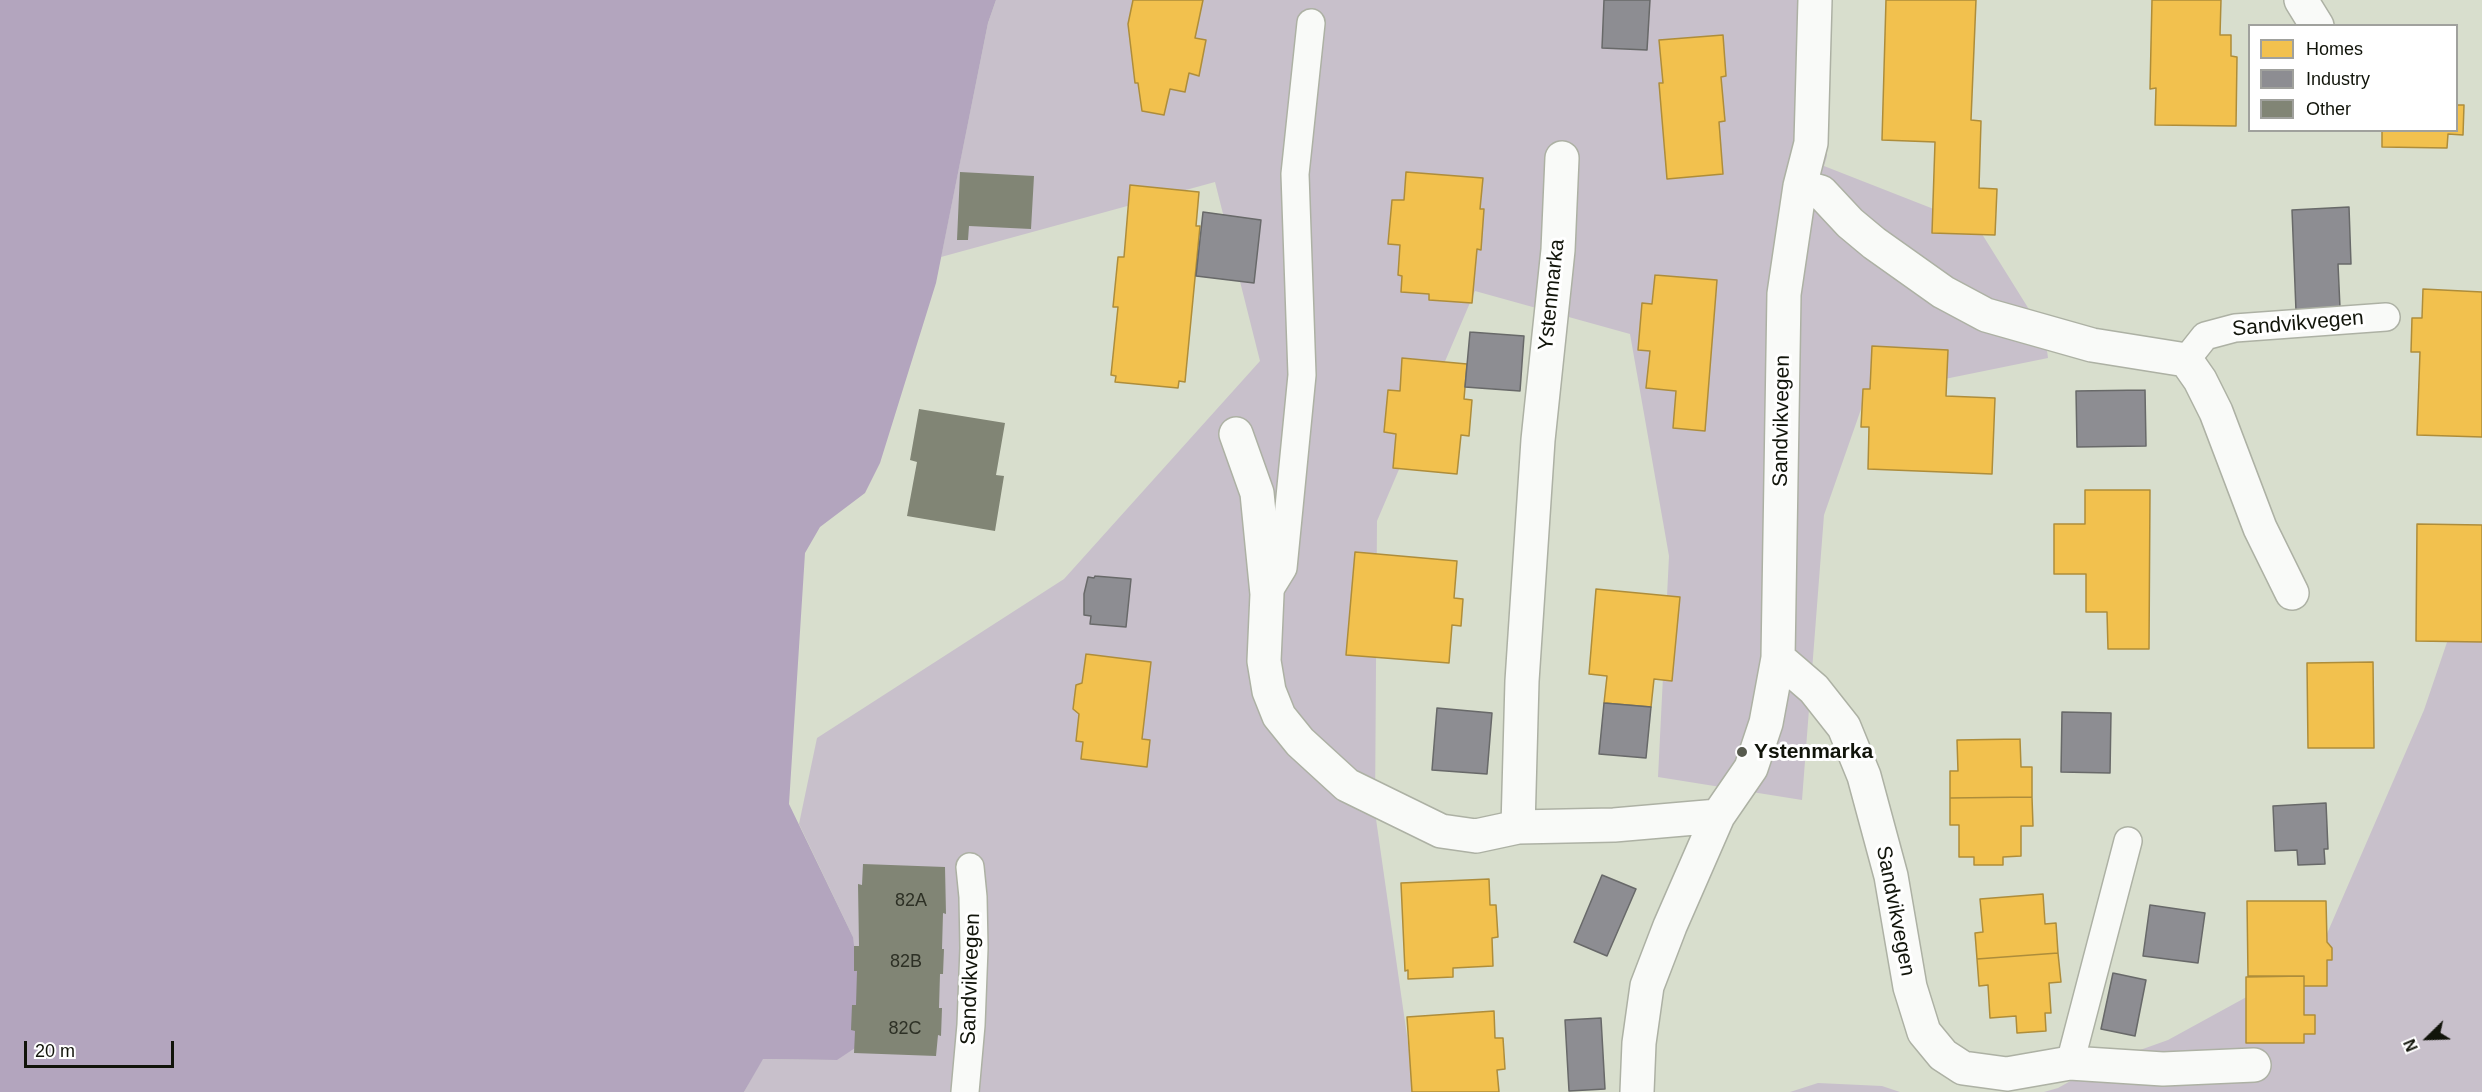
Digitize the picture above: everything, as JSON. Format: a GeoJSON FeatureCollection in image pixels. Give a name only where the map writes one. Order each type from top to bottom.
{"type":"FeatureCollection","features":[{"type":"Feature","properties":{"kind":"street","name":"Sandvikvegen"},"geometry":{"type":"LineString","coordinates":[[1637,1092],[1639,1043],[1647,986],[1670,926],[1718,816],[1751,768],[1766,723],[1778,658],[1784,294],[1800,186],[1811,143],[1815,0]]}},
{"type":"Feature","properties":{"kind":"street"},"geometry":{"type":"LineString","coordinates":[[2301,0],[2316,24]]}},
{"type":"Feature","properties":{"kind":"street","name":"Ystenmarka"},"geometry":{"type":"LineString","coordinates":[[1518,827],[1525,635],[1538,440],[1558,250],[1562,158]]}},
{"type":"Feature","properties":{"kind":"street"},"geometry":{"type":"LineString","coordinates":[[1800,186],[1821,192],[1850,223],[1874,243],[1943,292],[1986,315],[2092,345],[2186,360],[2200,380],[2216,412],[2260,528],[2292,593]]}},
{"type":"Feature","properties":{"kind":"street"},"geometry":{"type":"LineString","coordinates":[[1236,434],[1257,493],[1267,594],[1264,661],[1269,691],[1279,716],[1300,742],[1347,785],[1441,831],[1476,836],[1518,827],[1614,825],[1718,816]]}},
{"type":"Feature","properties":{"kind":"street","name":"Sandvikvegen"},"geometry":{"type":"LineString","coordinates":[[1778,658],[1814,689],[1844,727],[1852,746],[1864,776],[1891,876],[1910,987],[1924,1032],[1943,1055],[1963,1068],[2007,1074],[2070,1063],[2163,1069],[2254,1065]]}},
{"type":"Feature","properties":{"kind":"lane"},"geometry":{"type":"LineString","coordinates":[[1267,594],[1283,568],[1302,375],[1295,174],[1311,23]]}},
{"type":"Feature","properties":{"kind":"lane","name":"Sandvikvegen"},"geometry":{"type":"LineString","coordinates":[[2186,360],[2205,336],[2235,328],[2386,317]]}},
{"type":"Feature","properties":{"kind":"lane"},"geometry":{"type":"LineString","coordinates":[[2070,1063],[2128,841]]}},
{"type":"Feature","properties":{"kind":"lane","name":"Sandvikvegen"},"geometry":{"type":"LineString","coordinates":[[965,1092],[974,948],[970,867]]}},
{"type":"Feature","properties":{"kind":"shaded area"},"geometry":{"type":"Polygon","coordinates":[[[0,0],[996,0],[988,23],[936,283],[880,463],[865,493],[820,527],[805,553],[789,804],[853,937],[863,1025],[858,1046],[837,1060],[763,1059],[744,1092],[0,1092],[0,0]]]}},
{"type":"Feature","properties":{"kind":"shaded area"},"geometry":{"type":"Polygon","coordinates":[[[996,0],[1817,0],[1827,156],[1824,166],[1977,226],[2045,335],[2048,358],[1866,395],[1824,515],[1802,800],[1658,777],[1669,556],[1630,334],[1475,291],[1377,521],[1375,812],[1415,1092],[744,1092],[762,1059],[837,1060],[853,937],[799,824],[817,738],[1064,579],[1260,361],[1215,182],[941,257],[988,23],[996,0]]]}},
{"type":"Feature","properties":{"kind":"shaded area"},"geometry":{"type":"Polygon","coordinates":[[[2482,539],[2482,1092],[2044,1092],[2058,1088],[2101,1064],[2168,1040],[2316,959],[2424,710],[2482,539]]]}},
{"type":"Feature","properties":{"kind":"shaded area"},"geometry":{"type":"Polygon","coordinates":[[[1818,1083],[1882,1086],[1900,1092],[1790,1092],[1818,1083]]]}},
{"type":"Feature","properties":{"kind":"building: Homes"},"geometry":{"type":"Polygon","coordinates":[[[1133,0],[1203,0],[1195,38],[1206,40],[1199,76],[1189,73],[1185,92],[1170,89],[1164,115],[1142,111],[1138,83],[1135,83],[1128,24],[1133,0]]]}},
{"type":"Feature","properties":{"kind":"building: Homes"},"geometry":{"type":"Polygon","coordinates":[[[1886,0],[1976,0],[1971,120],[1981,121],[1979,188],[1997,189],[1995,235],[1932,233],[1935,142],[1882,140],[1886,0]]]}},
{"type":"Feature","properties":{"kind":"building: Homes"},"geometry":{"type":"Polygon","coordinates":[[[2152,0],[2221,0],[2220,35],[2231,35],[2231,56],[2237,57],[2236,126],[2155,125],[2156,88],[2150,89],[2152,0]]]}},
{"type":"Feature","properties":{"kind":"building: Homes"},"geometry":{"type":"Polygon","coordinates":[[[1723,35],[1726,76],[1721,77],[1725,121],[1719,122],[1723,174],[1667,179],[1659,83],[1663,83],[1659,40],[1723,35]]]}},
{"type":"Feature","properties":{"kind":"building: Homes"},"geometry":{"type":"Polygon","coordinates":[[[2458,105],[2464,105],[2463,135],[2448,134],[2447,148],[2382,147],[2382,132],[2458,132],[2458,105]]]}},
{"type":"Feature","properties":{"kind":"building: Homes"},"geometry":{"type":"Polygon","coordinates":[[[1406,172],[1483,178],[1480,209],[1484,209],[1481,250],[1477,249],[1472,303],[1429,300],[1429,294],[1401,292],[1402,276],[1398,275],[1400,245],[1388,244],[1392,200],[1404,200],[1406,172]]]}},
{"type":"Feature","properties":{"kind":"building: Homes"},"geometry":{"type":"Polygon","coordinates":[[[1130,185],[1199,192],[1196,226],[1200,226],[1185,382],[1179,381],[1178,388],[1115,382],[1116,376],[1111,375],[1118,307],[1113,307],[1118,257],[1124,257],[1130,185]]]}},
{"type":"Feature","properties":{"kind":"building: Homes"},"geometry":{"type":"Polygon","coordinates":[[[1655,275],[1717,280],[1705,431],[1673,428],[1676,391],[1646,388],[1650,351],[1638,350],[1642,303],[1652,304],[1655,275]]]}},
{"type":"Feature","properties":{"kind":"building: Homes"},"geometry":{"type":"Polygon","coordinates":[[[2423,289],[2482,292],[2482,437],[2417,435],[2420,352],[2411,352],[2412,318],[2422,318],[2423,289]]]}},
{"type":"Feature","properties":{"kind":"building: Homes"},"geometry":{"type":"Polygon","coordinates":[[[1872,346],[1948,350],[1946,396],[1995,398],[1992,474],[1868,469],[1869,427],[1861,427],[1863,389],[1870,389],[1872,346]]]}},
{"type":"Feature","properties":{"kind":"building: Homes"},"geometry":{"type":"Polygon","coordinates":[[[1402,358],[1467,364],[1464,399],[1472,400],[1469,436],[1461,435],[1457,474],[1393,468],[1396,434],[1384,432],[1388,390],[1400,391],[1402,358]]]}},
{"type":"Feature","properties":{"kind":"building: Homes"},"geometry":{"type":"Polygon","coordinates":[[[2085,490],[2150,490],[2149,649],[2108,649],[2107,612],[2086,612],[2086,574],[2054,574],[2054,524],[2085,524],[2085,490]]]}},
{"type":"Feature","properties":{"kind":"building: Homes"},"geometry":{"type":"Polygon","coordinates":[[[2417,524],[2482,525],[2482,642],[2416,641],[2417,524]]]}},
{"type":"Feature","properties":{"kind":"building: Homes"},"geometry":{"type":"Polygon","coordinates":[[[1355,552],[1457,561],[1454,598],[1463,599],[1461,626],[1452,625],[1449,663],[1346,655],[1355,552]]]}},
{"type":"Feature","properties":{"kind":"building: Homes"},"geometry":{"type":"Polygon","coordinates":[[[1596,589],[1680,597],[1672,681],[1654,679],[1651,707],[1604,703],[1607,676],[1589,674],[1596,589]]]}},
{"type":"Feature","properties":{"kind":"building: Homes"},"geometry":{"type":"Polygon","coordinates":[[[1086,654],[1151,662],[1142,739],[1150,740],[1147,767],[1081,759],[1083,742],[1076,741],[1079,714],[1073,709],[1076,685],[1082,683],[1086,654]]]}},
{"type":"Feature","properties":{"kind":"building: Homes"},"geometry":{"type":"Polygon","coordinates":[[[2373,662],[2374,748],[2308,748],[2307,663],[2373,662]]]}},
{"type":"Feature","properties":{"kind":"building: Homes"},"geometry":{"type":"Polygon","coordinates":[[[2020,739],[2021,767],[2032,767],[2032,797],[1950,798],[1950,771],[1958,771],[1957,740],[2020,739]]]}},
{"type":"Feature","properties":{"kind":"building: Homes"},"geometry":{"type":"Polygon","coordinates":[[[2032,797],[2033,826],[2021,826],[2021,856],[2003,857],[2003,865],[1974,865],[1974,857],[1959,857],[1959,825],[1950,825],[1950,798],[2032,797]]]}},
{"type":"Feature","properties":{"kind":"building: Homes"},"geometry":{"type":"Polygon","coordinates":[[[1489,879],[1490,905],[1496,905],[1498,937],[1492,938],[1493,966],[1453,968],[1453,977],[1408,979],[1408,970],[1405,971],[1401,883],[1489,879]]]}},
{"type":"Feature","properties":{"kind":"building: Homes"},"geometry":{"type":"Polygon","coordinates":[[[2043,894],[2045,924],[2056,923],[2058,953],[1977,959],[1975,933],[1983,932],[1980,899],[2043,894]]]}},
{"type":"Feature","properties":{"kind":"building: Homes"},"geometry":{"type":"Polygon","coordinates":[[[2247,901],[2326,901],[2327,942],[2332,948],[2332,960],[2327,960],[2327,986],[2304,986],[2304,976],[2248,976],[2247,901]]]}},
{"type":"Feature","properties":{"kind":"building: Homes"},"geometry":{"type":"Polygon","coordinates":[[[2058,953],[2061,982],[2049,983],[2051,1013],[2045,1013],[2046,1031],[2017,1033],[2016,1016],[1990,1018],[1988,985],[1979,986],[1977,959],[2058,953]]]}},
{"type":"Feature","properties":{"kind":"building: Homes"},"geometry":{"type":"Polygon","coordinates":[[[2304,976],[2304,1015],[2315,1015],[2315,1034],[2304,1034],[2304,1043],[2246,1043],[2246,977],[2304,976]]]}},
{"type":"Feature","properties":{"kind":"building: Homes"},"geometry":{"type":"Polygon","coordinates":[[[1494,1011],[1495,1038],[1503,1038],[1505,1069],[1497,1070],[1499,1092],[1412,1092],[1407,1017],[1494,1011]]]}},
{"type":"Feature","properties":{"kind":"building: Industry"},"geometry":{"type":"Polygon","coordinates":[[[1604,0],[1650,0],[1647,50],[1602,48],[1604,0]]]}},
{"type":"Feature","properties":{"kind":"building: Industry"},"geometry":{"type":"Polygon","coordinates":[[[2349,207],[2351,264],[2338,264],[2340,308],[2296,311],[2292,210],[2349,207]]]}},
{"type":"Feature","properties":{"kind":"building: Industry"},"geometry":{"type":"Polygon","coordinates":[[[1203,212],[1261,220],[1254,283],[1196,276],[1203,212]]]}},
{"type":"Feature","properties":{"kind":"building: Industry"},"geometry":{"type":"Polygon","coordinates":[[[1470,332],[1524,336],[1520,391],[1465,387],[1470,332]]]}},
{"type":"Feature","properties":{"kind":"building: Industry"},"geometry":{"type":"Polygon","coordinates":[[[2145,390],[2146,446],[2077,447],[2076,391],[2145,390]]]}},
{"type":"Feature","properties":{"kind":"building: Industry"},"geometry":{"type":"Polygon","coordinates":[[[1095,576],[1131,579],[1126,627],[1090,624],[1091,616],[1084,615],[1084,594],[1088,577],[1094,578],[1095,576]]]}},
{"type":"Feature","properties":{"kind":"building: Industry"},"geometry":{"type":"Polygon","coordinates":[[[1604,703],[1651,707],[1646,758],[1599,754],[1604,703]]]}},
{"type":"Feature","properties":{"kind":"building: Industry"},"geometry":{"type":"Polygon","coordinates":[[[1437,708],[1492,713],[1487,774],[1432,770],[1437,708]]]}},
{"type":"Feature","properties":{"kind":"building: Industry"},"geometry":{"type":"Polygon","coordinates":[[[2062,712],[2111,713],[2110,773],[2061,772],[2062,712]]]}},
{"type":"Feature","properties":{"kind":"building: Industry"},"geometry":{"type":"Polygon","coordinates":[[[2326,803],[2328,849],[2324,849],[2325,864],[2298,865],[2297,850],[2275,851],[2273,806],[2326,803]]]}},
{"type":"Feature","properties":{"kind":"building: Industry"},"geometry":{"type":"Polygon","coordinates":[[[1602,875],[1636,889],[1607,956],[1574,942],[1602,875]]]}},
{"type":"Feature","properties":{"kind":"building: Industry"},"geometry":{"type":"Polygon","coordinates":[[[2150,905],[2205,913],[2198,963],[2143,956],[2150,905]]]}},
{"type":"Feature","properties":{"kind":"building: Industry"},"geometry":{"type":"Polygon","coordinates":[[[2113,973],[2146,980],[2135,1036],[2101,1029],[2113,973]]]}},
{"type":"Feature","properties":{"kind":"building: Industry"},"geometry":{"type":"Polygon","coordinates":[[[1601,1018],[1605,1089],[1569,1091],[1565,1020],[1601,1018]]]}},
{"type":"Feature","properties":{"kind":"building: Other"},"geometry":{"type":"Polygon","coordinates":[[[960,172],[1034,176],[1031,229],[969,226],[968,240],[957,240],[960,172]]]}},
{"type":"Feature","properties":{"kind":"building: Other"},"geometry":{"type":"Polygon","coordinates":[[[919,409],[1005,423],[996,475],[1004,476],[995,531],[907,516],[917,462],[910,460],[919,409]]]}},
{"type":"Feature","properties":{"kind":"building: Other"},"geometry":{"type":"Polygon","coordinates":[[[863,864],[945,867],[946,914],[943,913],[943,974],[940,974],[939,1008],[942,1008],[941,1036],[938,1035],[936,1056],[854,1053],[855,1031],[851,1030],[852,1005],[856,1005],[857,971],[854,971],[854,946],[859,946],[858,884],[862,885],[863,864]]]}},
{"type":"Feature","properties":{"kind":"place","name":"Ystenmarka"},"geometry":{"type":"Point","coordinates":[1742,752]}}]}
